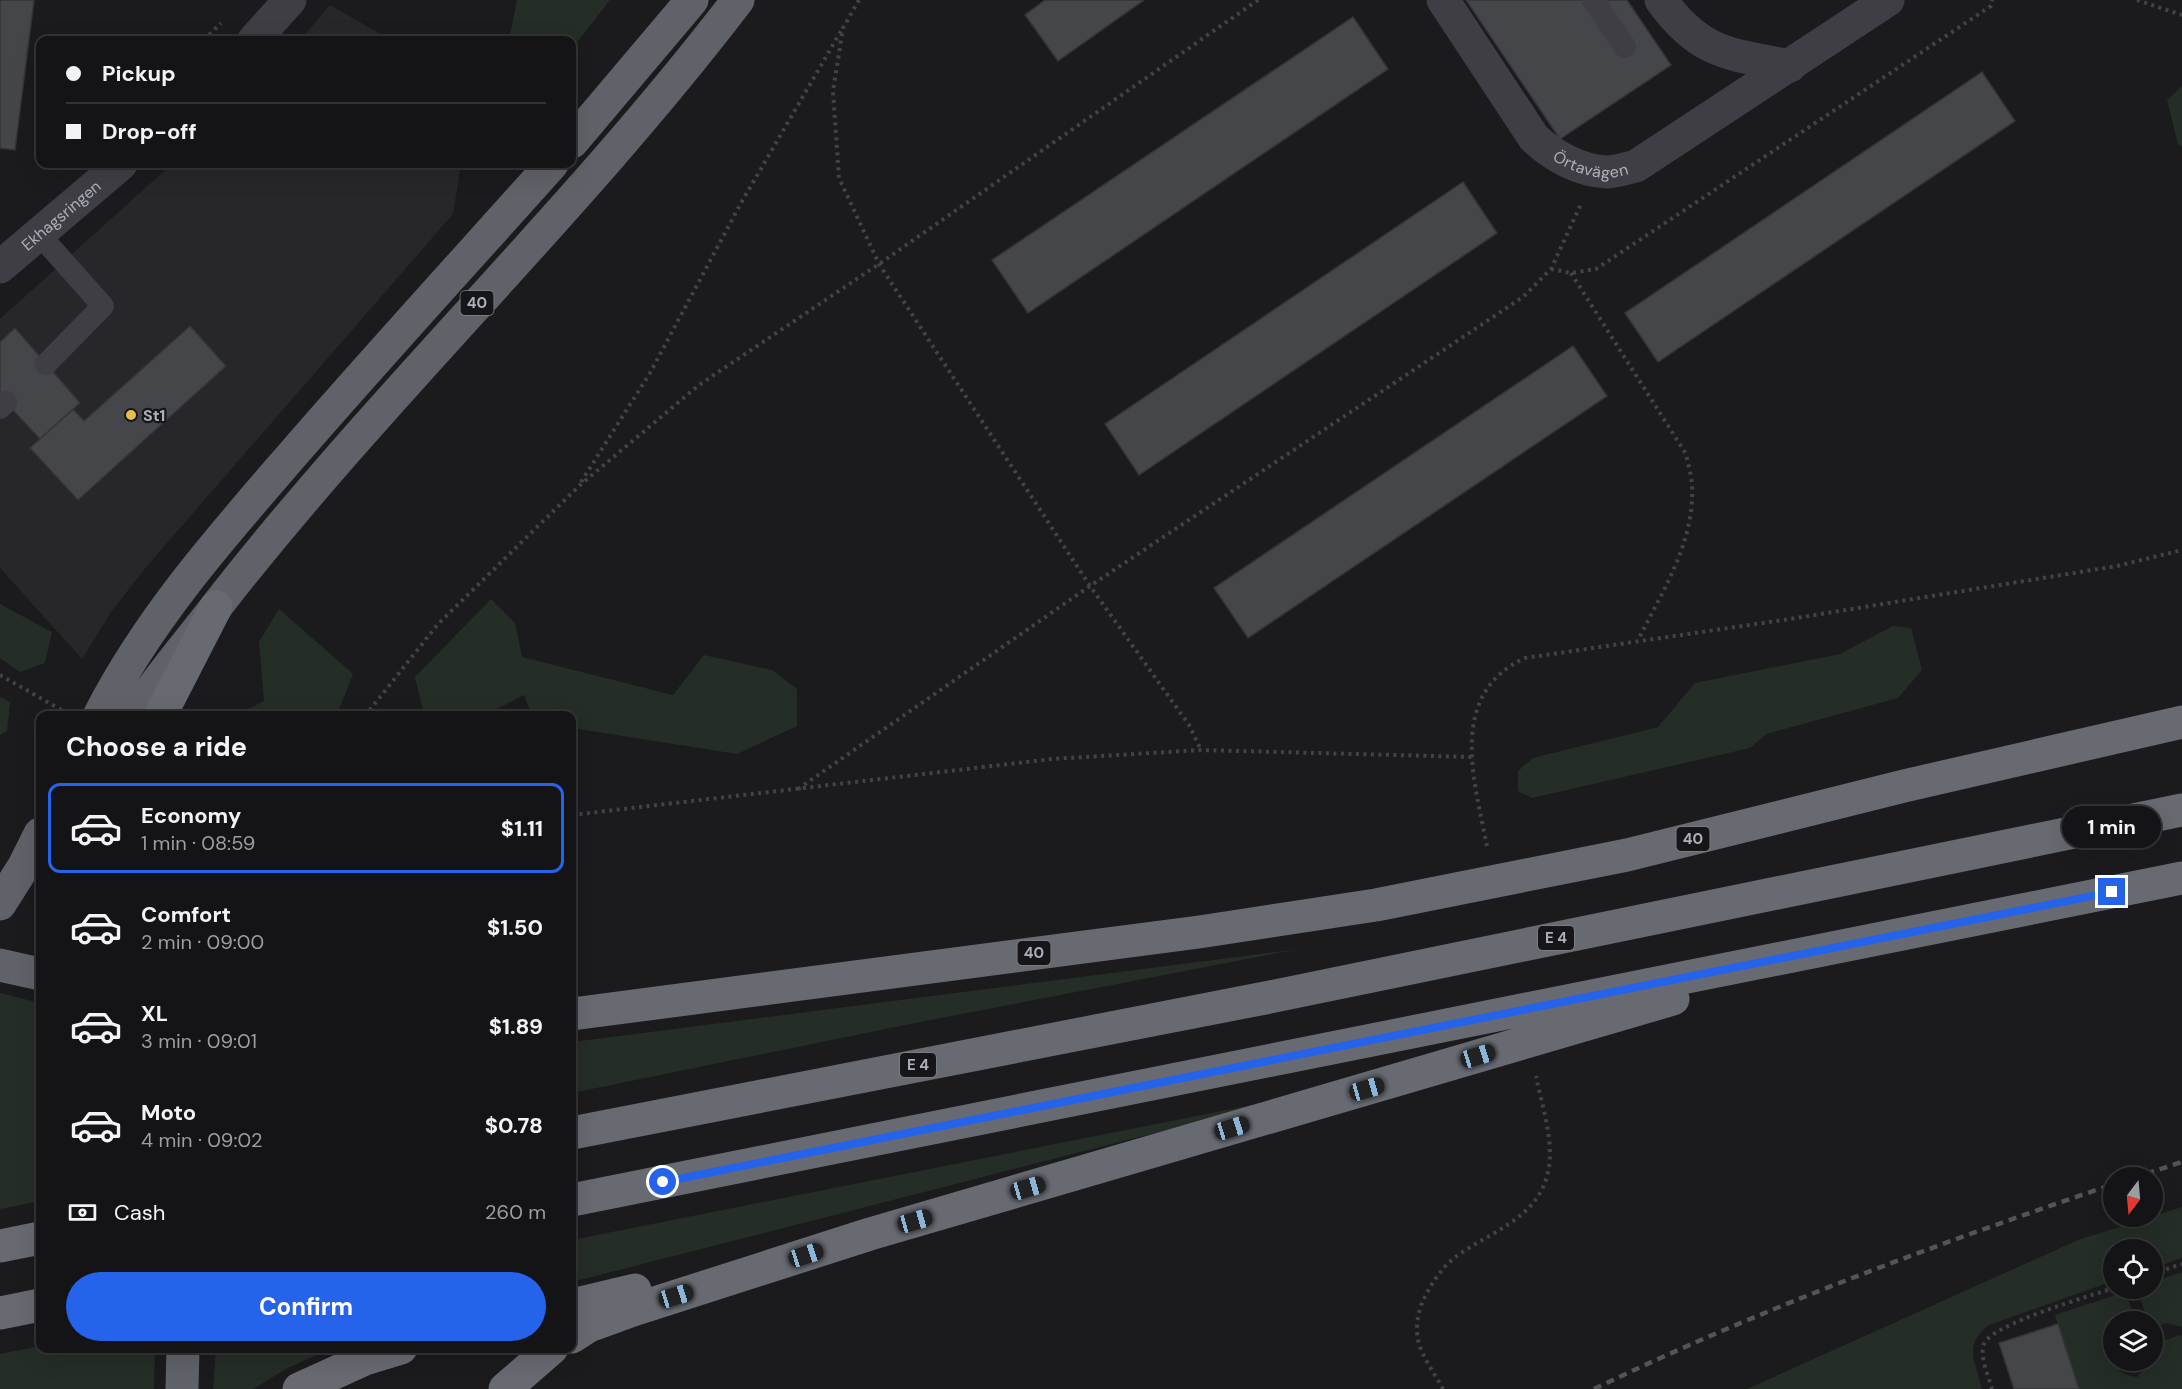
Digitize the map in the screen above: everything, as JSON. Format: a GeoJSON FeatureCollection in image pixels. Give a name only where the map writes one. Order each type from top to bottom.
{"type":"FeatureCollection","features":[{"type":"Feature","properties":{"kind":"highway"},"geometry":{"type":"LineString","coordinates":[[576,137],[692,0]]}},
{"type":"Feature","properties":{"kind":"highway","name":"40"},"geometry":{"type":"LineString","coordinates":[[163,711],[216,607],[267,541],[626,137],[738,0]]}},
{"type":"Feature","properties":{"kind":"highway","name":"40"},"geometry":{"type":"LineString","coordinates":[[102,711],[139,648],[208,555],[384,350],[548,168]]}},
{"type":"Feature","properties":{"kind":"highway"},"geometry":{"type":"LineString","coordinates":[[136,711],[153,684],[216,607]]}},
{"type":"Feature","properties":{"kind":"highway","name":"40"},"geometry":{"type":"LineString","coordinates":[[577,1013],[1199,932],[1376,905],[1627,855],[1904,786],[2182,722]]}},
{"type":"Feature","properties":{"kind":"highway","name":"E 4"},"geometry":{"type":"LineString","coordinates":[[576,1132],[1265,998],[2182,810]]}},
{"type":"Feature","properties":{"kind":"highway"},"geometry":{"type":"LineString","coordinates":[[0,904],[36,842]]}},
{"type":"Feature","properties":{"kind":"highway"},"geometry":{"type":"LineString","coordinates":[[576,1199],[2182,878]]}},
{"type":"Feature","properties":{"kind":"highway"},"geometry":{"type":"LineString","coordinates":[[576,1334],[589,1326],[633,1310],[870,1234],[1879,939]]}},
{"type":"Feature","properties":{"kind":"highway"},"geometry":{"type":"LineString","coordinates":[[0,965],[36,973]]}},
{"type":"Feature","properties":{"kind":"highway"},"geometry":{"type":"LineString","coordinates":[[576,1304],[870,1234]]}},
{"type":"Feature","properties":{"kind":"highway"},"geometry":{"type":"LineString","coordinates":[[0,1246],[36,1239]]}},
{"type":"Feature","properties":{"kind":"highway"},"geometry":{"type":"LineString","coordinates":[[0,1313],[36,1306]]}},
{"type":"Feature","properties":{"kind":"highway"},"geometry":{"type":"LineString","coordinates":[[182,1389],[183,1353]]}},
{"type":"Feature","properties":{"kind":"highway"},"geometry":{"type":"LineString","coordinates":[[299,1389],[365,1359],[384,1353]]}},
{"type":"Feature","properties":{"kind":"highway"},"geometry":{"type":"LineString","coordinates":[[505,1389],[546,1353]]}},
{"type":"Feature","properties":{"kind":"street"},"geometry":{"type":"LineString","coordinates":[[258,36],[290,0]]}},
{"type":"Feature","properties":{"kind":"street","name":"Örtavägen"},"geometry":{"type":"LineString","coordinates":[[1443,0],[1534,138],[1550,153],[1578,166],[1608,172],[1636,166],[1888,0]]}},
{"type":"Feature","properties":{"kind":"street"},"geometry":{"type":"LineString","coordinates":[[1661,0],[1679,26],[1700,42],[1733,55],[1790,66]]}},
{"type":"Feature","properties":{"kind":"street","name":"Ekhagsringen"},"geometry":{"type":"LineString","coordinates":[[0,267],[38,232],[117,168]]}},
{"type":"Feature","properties":{"kind":"lane"},"geometry":{"type":"LineString","coordinates":[[1593,0],[1625,47]]}},
{"type":"Feature","properties":{"kind":"lane"},"geometry":{"type":"LineString","coordinates":[[38,232],[104,306],[46,364]]}},
{"type":"Feature","properties":{"kind":"path"},"geometry":{"type":"LineString","coordinates":[[579,486],[650,373],[741,203],[859,0]]}},
{"type":"Feature","properties":{"kind":"path"},"geometry":{"type":"LineString","coordinates":[[369,711],[438,624],[579,486],[699,384],[879,264],[1258,0]]}},
{"type":"Feature","properties":{"kind":"path"},"geometry":{"type":"LineString","coordinates":[[1551,269],[1571,273],[1596,269],[1990,6],[1992,0]]}},
{"type":"Feature","properties":{"kind":"path"},"geometry":{"type":"LineString","coordinates":[[2137,0],[2182,15]]}},
{"type":"Feature","properties":{"kind":"path"},"geometry":{"type":"LineString","coordinates":[[843,28],[833,91],[839,178],[879,264],[1089,586],[1189,725],[1201,750]]}},
{"type":"Feature","properties":{"kind":"path"},"geometry":{"type":"LineString","coordinates":[[798,789],[1089,586],[1523,297],[1551,269],[1566,240],[1592,169]]}},
{"type":"Feature","properties":{"kind":"path"},"geometry":{"type":"LineString","coordinates":[[1571,273],[1686,454],[1690,476],[1690,517],[1681,556],[1638,640]]}},
{"type":"Feature","properties":{"kind":"path"},"geometry":{"type":"LineString","coordinates":[[1481,817],[1470,730],[1482,695],[1508,666],[1544,654],[1790,619],[2117,566],[2182,550]]}},
{"type":"Feature","properties":{"kind":"path"},"geometry":{"type":"LineString","coordinates":[[0,675],[13,685],[62,711]]}},
{"type":"Feature","properties":{"kind":"path"},"geometry":{"type":"LineString","coordinates":[[576,815],[1052,759],[1201,750],[1472,757]]}},
{"type":"Feature","properties":{"kind":"path"},"geometry":{"type":"LineString","coordinates":[[1443,1389],[1418,1340],[1417,1323],[1421,1303],[1434,1280],[1452,1260],[1524,1214],[1540,1194],[1548,1175],[1547,1131]]}},
{"type":"Feature","properties":{"kind":"path"},"geometry":{"type":"LineString","coordinates":[[2163,1270],[2182,1264]]}},
{"type":"Feature","properties":{"kind":"path"},"geometry":{"type":"LineString","coordinates":[[1992,1389],[1983,1345],[1989,1336],[2012,1323],[2103,1292]]}},
{"type":"Feature","properties":{"kind":"shaded area"},"geometry":{"type":"Polygon","coordinates":[[[517,0],[610,0],[576,44],[576,36],[510,36],[517,0]]]}},
{"type":"Feature","properties":{"kind":"shaded area"},"geometry":{"type":"Polygon","coordinates":[[[330,5],[384,36],[303,36],[330,5]]]}},
{"type":"Feature","properties":{"kind":"shaded area"},"geometry":{"type":"Polygon","coordinates":[[[2182,86],[2182,147],[2178,144],[2167,100],[2182,86]]]}},
{"type":"Feature","properties":{"kind":"shaded area"},"geometry":{"type":"Polygon","coordinates":[[[168,168],[460,168],[453,214],[147,566],[111,612],[82,659],[0,568],[0,319],[168,168]]]}},
{"type":"Feature","properties":{"kind":"shaded area"},"geometry":{"type":"Polygon","coordinates":[[[491,599],[515,623],[522,657],[673,695],[704,655],[772,670],[797,689],[797,726],[737,754],[576,729],[576,711],[530,711],[524,695],[493,711],[423,711],[415,677],[491,599]]]}},
{"type":"Feature","properties":{"kind":"shaded area"},"geometry":{"type":"Polygon","coordinates":[[[0,604],[52,632],[45,663],[20,672],[0,658],[0,604]]]}},
{"type":"Feature","properties":{"kind":"shaded area"},"geometry":{"type":"Polygon","coordinates":[[[279,609],[353,674],[338,711],[244,711],[264,701],[259,642],[279,609]]]}},
{"type":"Feature","properties":{"kind":"shaded area"},"geometry":{"type":"Polygon","coordinates":[[[1893,626],[1911,628],[1922,670],[1898,698],[1766,734],[1750,748],[1532,798],[1518,791],[1518,771],[1533,758],[1658,727],[1695,683],[1840,654],[1893,626]]]}},
{"type":"Feature","properties":{"kind":"shaded area"},"geometry":{"type":"Polygon","coordinates":[[[0,697],[10,702],[7,731],[0,735],[0,697]]]}},
{"type":"Feature","properties":{"kind":"shaded area"},"geometry":{"type":"Polygon","coordinates":[[[1299,949],[910,1024],[576,1092],[576,1041],[1299,949]]]}},
{"type":"Feature","properties":{"kind":"shaded area"},"geometry":{"type":"Polygon","coordinates":[[[0,993],[36,1002],[36,1202],[0,1209],[0,993]]]}},
{"type":"Feature","properties":{"kind":"shaded area"},"geometry":{"type":"Polygon","coordinates":[[[1307,1094],[576,1281],[576,1239],[1307,1094]]]}},
{"type":"Feature","properties":{"kind":"shaded area"},"geometry":{"type":"Polygon","coordinates":[[[2182,1207],[2182,1258],[2163,1265],[2163,1239],[2103,1239],[2103,1285],[1989,1325],[1981,1332],[1976,1340],[1973,1354],[1982,1389],[1747,1389],[2078,1240],[2119,1227],[2163,1227],[2163,1213],[2182,1207]]]}},
{"type":"Feature","properties":{"kind":"shaded area"},"geometry":{"type":"Polygon","coordinates":[[[2182,1272],[2182,1327],[2163,1324],[2163,1311],[2145,1311],[2140,1299],[2163,1299],[2163,1279],[2182,1272]]]}},
{"type":"Feature","properties":{"kind":"shaded area"},"geometry":{"type":"Polygon","coordinates":[[[2104,1299],[2128,1299],[2132,1311],[2103,1311],[2103,1371],[2119,1371],[2137,1377],[2142,1371],[2163,1371],[2163,1341],[2179,1335],[2182,1336],[2182,1389],[2079,1389],[2055,1315],[2104,1299]]]}},
{"type":"Feature","properties":{"kind":"shaded area"},"geometry":{"type":"Polygon","coordinates":[[[36,1347],[36,1353],[155,1353],[154,1389],[0,1389],[0,1354],[36,1347]]]}},
{"type":"Feature","properties":{"kind":"shaded area"},"geometry":{"type":"Polygon","coordinates":[[[216,1353],[320,1353],[286,1369],[253,1389],[213,1389],[216,1353]]]}},
{"type":"Feature","properties":{"kind":"building"},"geometry":{"type":"Polygon","coordinates":[[[0,0],[34,0],[15,150],[0,148],[0,0]]]}},
{"type":"Feature","properties":{"kind":"building"},"geometry":{"type":"Polygon","coordinates":[[[1045,0],[1144,0],[1058,61],[1025,15],[1045,0]]]}},
{"type":"Feature","properties":{"kind":"building"},"geometry":{"type":"Polygon","coordinates":[[[1466,0],[1627,0],[1671,65],[1560,139],[1466,0]]]}},
{"type":"Feature","properties":{"kind":"building"},"geometry":{"type":"Polygon","coordinates":[[[1353,17],[1388,69],[1028,313],[992,260],[1353,17]]]}},
{"type":"Feature","properties":{"kind":"building"},"geometry":{"type":"Polygon","coordinates":[[[1982,72],[2015,121],[1658,362],[1625,313],[1982,72]]]}},
{"type":"Feature","properties":{"kind":"building"},"geometry":{"type":"Polygon","coordinates":[[[1463,182],[1497,233],[1139,475],[1105,424],[1463,182]]]}},
{"type":"Feature","properties":{"kind":"building","name":"St1"},"geometry":{"type":"Polygon","coordinates":[[[190,326],[226,366],[78,500],[30,448],[73,409],[84,421],[190,326]]]}},
{"type":"Feature","properties":{"kind":"building"},"geometry":{"type":"Polygon","coordinates":[[[15,328],[80,403],[40,439],[0,396],[0,342],[15,328]]]}},
{"type":"Feature","properties":{"kind":"building"},"geometry":{"type":"Polygon","coordinates":[[[1573,346],[1607,396],[1248,638],[1214,588],[1573,346]]]}},
{"type":"Feature","properties":{"kind":"building"},"geometry":{"type":"Polygon","coordinates":[[[2058,1324],[2079,1389],[2014,1389],[1999,1343],[2058,1324]]]}},
{"type":"Feature","properties":{"kind":"railway"},"geometry":{"type":"LineString","coordinates":[[2163,1168],[2182,1162]]}},
{"type":"Feature","properties":{"kind":"railway"},"geometry":{"type":"LineString","coordinates":[[1594,1389],[1657,1359],[1786,1304],[1916,1254],[2103,1188]]}},
{"type":"Feature","properties":{"kind":"place","name":"St1"},"geometry":{"type":"Point","coordinates":[131,415]}},
{"type":"Feature","properties":{"kind":"route"},"geometry":{"type":"LineString","coordinates":[[663,1182],[2112,892]]}}]}
